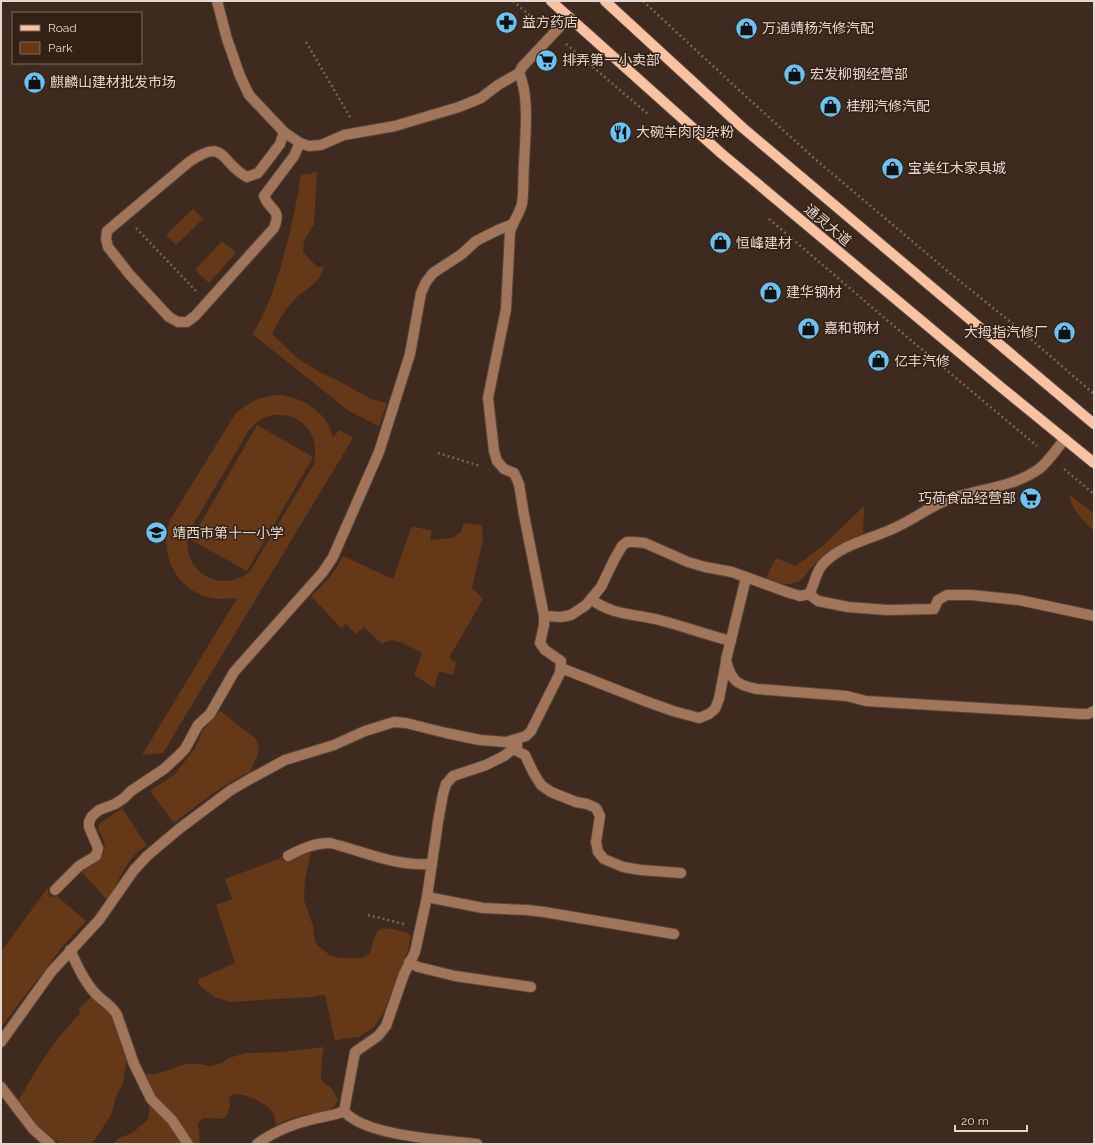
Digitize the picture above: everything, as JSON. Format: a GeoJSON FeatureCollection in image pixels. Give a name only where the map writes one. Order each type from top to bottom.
{"type":"FeatureCollection","features":[{"type":"Feature","properties":{"kind":"main road","name":"通灵大道"},"geometry":{"type":"LineString","coordinates":[[551,1],[722,154],[1094,463]]}},
{"type":"Feature","properties":{"kind":"main road","name":"通灵大道"},"geometry":{"type":"LineString","coordinates":[[605,1],[743,128],[1094,424]]}},
{"type":"Feature","properties":{"kind":"street"},"geometry":{"type":"LineString","coordinates":[[216,1],[227,39],[240,76],[249,95],[284,132],[300,143],[309,146],[321,145],[344,135],[356,132],[395,126],[459,107],[481,98],[498,85],[519,73],[522,67],[569,17]]}},
{"type":"Feature","properties":{"kind":"street"},"geometry":{"type":"LineString","coordinates":[[344,1111],[355,1052],[378,1036],[386,1026],[409,962],[415,952],[427,897],[438,822],[446,784],[453,776],[486,765],[504,756],[531,731],[560,673],[561,668],[561,661],[545,650],[540,643],[544,625],[544,616],[519,484],[514,474],[504,469],[497,461],[491,436],[488,398],[506,309],[508,247],[512,224],[518,214],[524,192],[525,100],[522,80],[519,73]]}},
{"type":"Feature","properties":{"kind":"street"},"geometry":{"type":"LineString","coordinates":[[284,132],[280,144],[258,173],[247,177],[239,173],[223,154],[211,150],[201,153],[107,231],[106,239],[108,247],[169,317],[178,322],[187,322],[195,316],[274,228],[278,220],[276,211],[266,204],[264,196],[294,156],[300,143]]}},
{"type":"Feature","properties":{"kind":"street"},"geometry":{"type":"LineString","coordinates":[[55,890],[80,866],[96,856],[98,848],[89,827],[89,822],[92,816],[99,810],[124,798],[131,791],[164,769],[185,749],[198,725],[210,714],[234,672],[323,572],[336,551],[379,452],[410,354],[421,293],[426,282],[433,273],[462,254],[476,241],[512,224]]}},
{"type":"Feature","properties":{"kind":"street"},"geometry":{"type":"LineString","coordinates":[[544,616],[561,617],[571,615],[586,605],[601,587],[618,551],[627,542],[645,543],[688,562],[732,572],[770,587],[800,596],[809,594],[819,569],[829,558],[840,551],[862,540],[890,530],[945,501],[1021,479],[1040,468],[1065,439]]}},
{"type":"Feature","properties":{"kind":"street"},"geometry":{"type":"LineString","coordinates":[[561,668],[673,711],[699,718],[710,714],[715,709],[719,699],[726,660],[746,578]]}},
{"type":"Feature","properties":{"kind":"street"},"geometry":{"type":"LineString","coordinates":[[809,594],[818,602],[869,610],[934,609],[938,600],[947,595],[990,596],[1019,600],[1094,616]]}},
{"type":"Feature","properties":{"kind":"street"},"geometry":{"type":"LineString","coordinates":[[592,599],[600,606],[613,611],[650,618],[731,641]]}},
{"type":"Feature","properties":{"kind":"street"},"geometry":{"type":"LineString","coordinates":[[726,660],[728,669],[734,680],[743,686],[757,689],[847,696],[866,701],[939,706],[1080,714],[1088,714],[1094,711]]}},
{"type":"Feature","properties":{"kind":"street"},"geometry":{"type":"LineString","coordinates":[[1,1042],[52,972],[70,950],[80,942],[99,920],[134,870],[147,856],[179,829],[231,790],[285,760],[334,745],[365,731],[394,722],[406,723],[446,734],[480,740],[517,743]]}},
{"type":"Feature","properties":{"kind":"street"},"geometry":{"type":"LineString","coordinates":[[517,743],[517,751],[525,755],[533,772],[541,784],[550,792],[596,808],[600,816],[596,842],[598,852],[604,859],[623,867],[681,873]]}},
{"type":"Feature","properties":{"kind":"street"},"geometry":{"type":"LineString","coordinates":[[288,856],[312,845],[330,843],[389,860],[419,865],[432,864]]}},
{"type":"Feature","properties":{"kind":"street"},"geometry":{"type":"LineString","coordinates":[[427,897],[483,908],[544,912],[674,934]]}},
{"type":"Feature","properties":{"kind":"street"},"geometry":{"type":"LineString","coordinates":[[70,950],[94,993],[107,1002],[117,1015],[130,1048],[134,1064],[151,1099],[172,1120],[188,1144]]}},
{"type":"Feature","properties":{"kind":"street"},"geometry":{"type":"LineString","coordinates":[[409,962],[418,967],[455,976],[531,987]]}},
{"type":"Feature","properties":{"kind":"street"},"geometry":{"type":"LineString","coordinates":[[1,1087],[33,1130],[50,1144]]}},
{"type":"Feature","properties":{"kind":"street"},"geometry":{"type":"LineString","coordinates":[[257,1144],[269,1135],[299,1123],[336,1115],[344,1111]]}},
{"type":"Feature","properties":{"kind":"street"},"geometry":{"type":"LineString","coordinates":[[344,1111],[349,1117],[376,1129],[427,1138],[477,1144]]}},
{"type":"Feature","properties":{"kind":"path"},"geometry":{"type":"LineString","coordinates":[[513,1],[652,117]]}},
{"type":"Feature","properties":{"kind":"path"},"geometry":{"type":"LineString","coordinates":[[643,1],[740,92],[815,159],[951,274],[1018,328],[1094,394]]}},
{"type":"Feature","properties":{"kind":"path"},"geometry":{"type":"LineString","coordinates":[[306,42],[350,117],[356,132]]}},
{"type":"Feature","properties":{"kind":"path"},"geometry":{"type":"LineString","coordinates":[[124,216],[208,302]]}},
{"type":"Feature","properties":{"kind":"path"},"geometry":{"type":"LineString","coordinates":[[767,216],[888,321],[1094,494]]}},
{"type":"Feature","properties":{"kind":"path"},"geometry":{"type":"LineString","coordinates":[[438,453],[483,467],[489,466],[497,461]]}},
{"type":"Feature","properties":{"kind":"path"},"geometry":{"type":"LineString","coordinates":[[368,915],[409,925],[420,931]]}},
{"type":"Feature","properties":{"kind":"green space"},"geometry":{"type":"Polygon","coordinates":[[[317,171],[314,224],[304,241],[303,252],[317,267],[324,267],[322,273],[313,285],[288,306],[272,334],[296,357],[321,373],[371,399],[387,403],[379,426],[349,411],[252,334],[265,311],[281,266],[293,220],[301,174],[309,174],[317,171]]]}},
{"type":"Feature","properties":{"kind":"green space"},"geometry":{"type":"Polygon","coordinates":[[[193,209],[203,219],[176,245],[166,235],[193,209]]]}},
{"type":"Feature","properties":{"kind":"green space"},"geometry":{"type":"Polygon","coordinates":[[[222,241],[236,253],[209,283],[195,270],[222,241]]]}},
{"type":"Feature","properties":{"kind":"green space"},"geometry":{"type":"Polygon","coordinates":[[[274,395],[298,399],[314,408],[326,421],[333,438],[339,430],[353,438],[163,753],[142,755],[237,598],[216,599],[200,595],[180,580],[173,570],[166,545],[170,520],[235,414],[256,400],[274,395]],[[273,415],[261,419],[249,430],[194,523],[188,537],[188,550],[192,561],[198,570],[208,577],[229,581],[241,577],[251,570],[314,464],[315,453],[312,435],[301,422],[293,417],[273,415]]]}},
{"type":"Feature","properties":{"kind":"green space"},"geometry":{"type":"Polygon","coordinates":[[[257,425],[313,457],[247,571],[191,540],[257,425]]]}},
{"type":"Feature","properties":{"kind":"green space"},"geometry":{"type":"Polygon","coordinates":[[[1069,494],[1094,514],[1094,531],[1075,510],[1069,494]]]}},
{"type":"Feature","properties":{"kind":"green space"},"geometry":{"type":"Polygon","coordinates":[[[864,506],[863,534],[824,557],[811,568],[799,582],[784,584],[766,578],[776,558],[796,566],[825,544],[864,506]]]}},
{"type":"Feature","properties":{"kind":"green space"},"geometry":{"type":"Polygon","coordinates":[[[464,523],[482,525],[483,540],[472,588],[483,599],[449,658],[456,663],[453,675],[439,671],[434,688],[414,675],[422,653],[403,643],[391,640],[382,644],[364,627],[355,634],[346,624],[341,628],[311,596],[329,578],[343,556],[393,579],[412,526],[432,531],[430,540],[452,538],[461,532],[464,523]]]}},
{"type":"Feature","properties":{"kind":"green space"},"geometry":{"type":"Polygon","coordinates":[[[220,711],[255,738],[259,745],[258,754],[250,772],[230,782],[174,823],[150,791],[175,774],[195,748],[203,730],[220,711]]]}},
{"type":"Feature","properties":{"kind":"green space"},"geometry":{"type":"Polygon","coordinates":[[[122,808],[147,846],[134,855],[129,862],[108,901],[81,871],[103,855],[104,844],[98,830],[99,824],[122,808]]]}},
{"type":"Feature","properties":{"kind":"green space"},"geometry":{"type":"Polygon","coordinates":[[[311,851],[305,880],[304,900],[313,926],[315,941],[318,946],[331,956],[341,958],[361,958],[369,954],[376,933],[382,928],[404,932],[411,936],[408,950],[383,1014],[374,1027],[359,1037],[335,1041],[325,995],[231,1002],[214,997],[198,984],[199,979],[235,963],[216,905],[232,899],[225,879],[281,858],[283,861],[288,861],[311,851]]]}},
{"type":"Feature","properties":{"kind":"green space"},"geometry":{"type":"Polygon","coordinates":[[[49,886],[48,893],[51,897],[57,896],[86,921],[63,946],[1,1027],[1,952],[49,886]]]}},
{"type":"Feature","properties":{"kind":"green space"},"geometry":{"type":"Polygon","coordinates":[[[91,997],[95,1001],[110,1009],[129,1058],[126,1064],[123,1083],[116,1097],[111,1115],[92,1144],[60,1144],[37,1125],[23,1110],[18,1101],[55,1042],[80,1013],[79,1009],[91,997]]]}},
{"type":"Feature","properties":{"kind":"green space"},"geometry":{"type":"Polygon","coordinates":[[[324,1047],[321,1079],[325,1084],[330,1086],[338,1099],[332,1108],[324,1112],[296,1117],[276,1125],[274,1114],[268,1107],[257,1100],[244,1095],[235,1094],[229,1097],[230,1106],[226,1117],[220,1119],[204,1118],[198,1123],[200,1144],[192,1144],[159,1103],[144,1074],[156,1074],[186,1064],[200,1064],[209,1066],[224,1062],[229,1058],[245,1053],[281,1052],[324,1047]]]}},
{"type":"Feature","properties":{"kind":"green space"},"geometry":{"type":"Polygon","coordinates":[[[150,1103],[158,1110],[184,1144],[114,1144],[119,1138],[132,1133],[148,1119],[150,1103]]]}},
{"type":"Feature","properties":{"kind":"place","name":"益方药店"},"geometry":{"type":"Point","coordinates":[507,22]}},
{"type":"Feature","properties":{"kind":"place","name":"万通靖杨汽修汽配"},"geometry":{"type":"Point","coordinates":[746,28]}},
{"type":"Feature","properties":{"kind":"place","name":"排弄第一小卖部"},"geometry":{"type":"Point","coordinates":[547,60]}},
{"type":"Feature","properties":{"kind":"place","name":"宏发柳钢经营部"},"geometry":{"type":"Point","coordinates":[794,74]}},
{"type":"Feature","properties":{"kind":"place","name":"麒麟山建材批发市场"},"geometry":{"type":"Point","coordinates":[34,82]}},
{"type":"Feature","properties":{"kind":"place","name":"桂翔汽修汽配"},"geometry":{"type":"Point","coordinates":[831,106]}},
{"type":"Feature","properties":{"kind":"place","name":"大碗羊肉肉杂粉"},"geometry":{"type":"Point","coordinates":[621,132]}},
{"type":"Feature","properties":{"kind":"place","name":"宝美红木家具城"},"geometry":{"type":"Point","coordinates":[893,168]}},
{"type":"Feature","properties":{"kind":"place","name":"恒峰建材"},"geometry":{"type":"Point","coordinates":[721,243]}},
{"type":"Feature","properties":{"kind":"place","name":"建华钢材"},"geometry":{"type":"Point","coordinates":[771,292]}},
{"type":"Feature","properties":{"kind":"place","name":"嘉和钢材"},"geometry":{"type":"Point","coordinates":[808,328]}},
{"type":"Feature","properties":{"kind":"place","name":"大拇指汽修厂"},"geometry":{"type":"Point","coordinates":[1064,332]}},
{"type":"Feature","properties":{"kind":"place","name":"亿丰汽修"},"geometry":{"type":"Point","coordinates":[878,361]}},
{"type":"Feature","properties":{"kind":"place","name":"巧荷食品经营部"},"geometry":{"type":"Point","coordinates":[1031,498]}},
{"type":"Feature","properties":{"kind":"place","name":"靖西市第十一小学"},"geometry":{"type":"Point","coordinates":[157,533]}}]}
